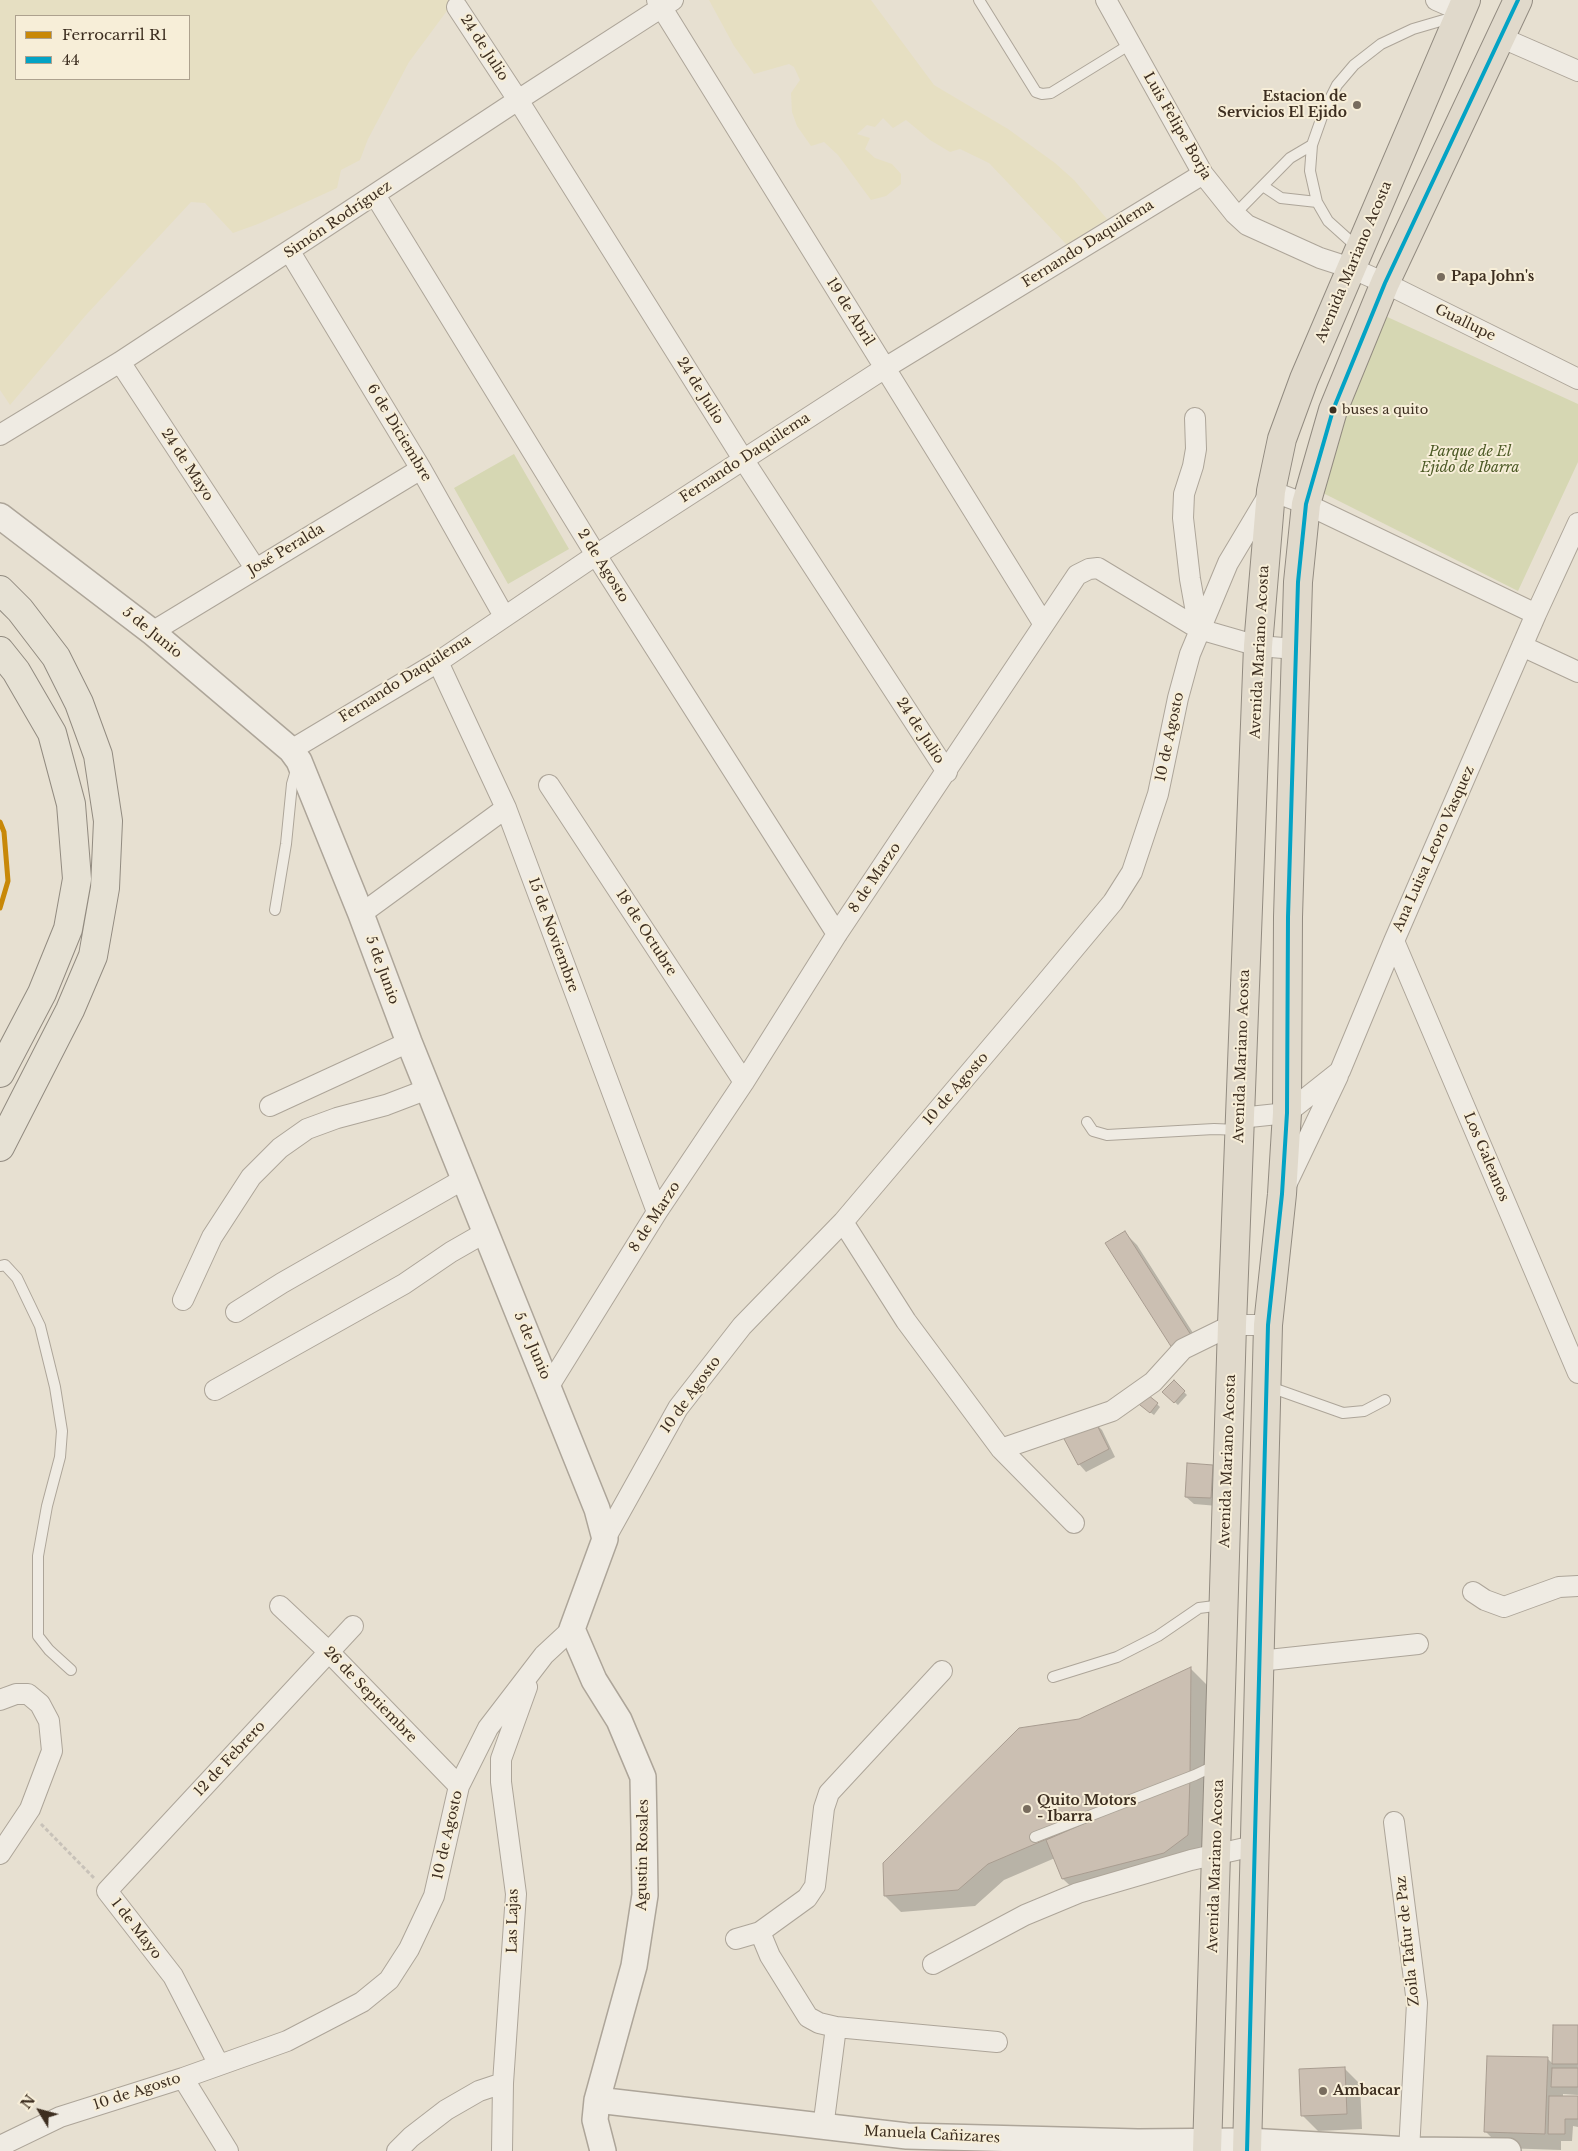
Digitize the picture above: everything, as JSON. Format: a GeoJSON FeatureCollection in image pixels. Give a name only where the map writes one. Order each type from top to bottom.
{"type":"FeatureCollection","features":[{"type":"Feature","properties":{"kind":"highway"},"geometry":{"type":"LineString","coordinates":[[1247,2146],[1268,1325],[1282,1194],[1287,1113],[1288,917],[1298,582],[1306,504],[1333,410],[1385,283],[1518,0]]}},
{"type":"Feature","properties":{"kind":"highway","name":"Avenida Mariano Acosta"},"geometry":{"type":"LineString","coordinates":[[1207,2146],[1232,1325],[1258,646],[1271,492],[1282,439],[1304,379],[1462,9]]}},
{"type":"Feature","properties":{"kind":"main road"},"geometry":{"type":"LineString","coordinates":[[0,590],[20,610],[56,657],[79,703],[98,755],[108,822],[105,888],[93,956],[70,1010],[0,1147]]}},
{"type":"Feature","properties":{"kind":"main road"},"geometry":{"type":"LineString","coordinates":[[0,650],[16,671],[52,733],[71,804],[77,879],[68,929],[42,993],[0,1073]]}},
{"type":"Feature","properties":{"kind":"street","name":"Luis Felipe Borja"},"geometry":{"type":"LineString","coordinates":[[1106,0],[1203,174],[1235,214],[1247,225],[1320,258],[1355,258]]}},
{"type":"Feature","properties":{"kind":"street"},"geometry":{"type":"LineString","coordinates":[[1436,0],[1462,9]]}},
{"type":"Feature","properties":{"kind":"street","name":"Simón Rodríguez"},"geometry":{"type":"LineString","coordinates":[[0,435],[120,362],[290,252],[664,2]]}},
{"type":"Feature","properties":{"kind":"street","name":"19 de Abril"},"geometry":{"type":"LineString","coordinates":[[664,2],[885,368],[1043,623]]}},
{"type":"Feature","properties":{"kind":"street","name":"24 de Julio"},"geometry":{"type":"LineString","coordinates":[[457,7],[518,100],[743,459],[947,772]]}},
{"type":"Feature","properties":{"kind":"street"},"geometry":{"type":"LineString","coordinates":[[1500,37],[1578,71]]}},
{"type":"Feature","properties":{"kind":"street","name":"Fernando Daquilema"},"geometry":{"type":"LineString","coordinates":[[295,756],[743,459],[885,368],[1203,174]]}},
{"type":"Feature","properties":{"kind":"street","name":"2 de Agosto"},"geometry":{"type":"LineString","coordinates":[[375,195],[596,555],[837,934]]}},
{"type":"Feature","properties":{"kind":"street","name":"6 de Diciembre"},"geometry":{"type":"LineString","coordinates":[[290,252],[421,469],[504,616]]}},
{"type":"Feature","properties":{"kind":"street","name":"Guallupe"},"geometry":{"type":"LineString","coordinates":[[1355,258],[1385,283],[1578,379]]}},
{"type":"Feature","properties":{"kind":"street","name":"24 de Mayo"},"geometry":{"type":"LineString","coordinates":[[120,362],[255,568]]}},
{"type":"Feature","properties":{"kind":"street"},"geometry":{"type":"LineString","coordinates":[[1195,418],[1196,449],[1194,466],[1184,494],[1183,518],[1190,579],[1199,629]]}},
{"type":"Feature","properties":{"kind":"street","name":"José Peralda"},"geometry":{"type":"LineString","coordinates":[[152,632],[421,469]]}},
{"type":"Feature","properties":{"kind":"street"},"geometry":{"type":"LineString","coordinates":[[1271,492],[1306,504],[1536,614]]}},
{"type":"Feature","properties":{"kind":"street","name":"10 de Agosto"},"geometry":{"type":"LineString","coordinates":[[0,2146],[60,2117],[183,2078],[295,2036],[362,2002],[389,1980],[409,1949],[434,1896],[459,1786],[488,1728],[544,1655],[572,1629],[605,1539],[678,1408],[742,1326],[843,1222],[1113,902],[1132,872],[1158,794],[1178,698],[1199,629],[1228,563],[1271,492]]}},
{"type":"Feature","properties":{"kind":"street","name":"5 de Junio"},"geometry":{"type":"LineString","coordinates":[[0,516],[152,632],[295,756],[361,914],[409,1042],[549,1386],[597,1509],[605,1539]]}},
{"type":"Feature","properties":{"kind":"street","name":"Ana Luisa Leoro Vasquez"},"geometry":{"type":"LineString","coordinates":[[1287,1113],[1340,1072],[1394,941],[1536,614],[1578,523]]}},
{"type":"Feature","properties":{"kind":"street","name":"8 de Marzo"},"geometry":{"type":"LineString","coordinates":[[549,1386],[657,1212],[744,1082],[837,934],[947,772],[1043,623],[1077,575],[1090,569],[1098,568],[1199,629],[1258,646],[1296,649]]}},
{"type":"Feature","properties":{"kind":"street"},"geometry":{"type":"LineString","coordinates":[[1522,646],[1578,672]]}},
{"type":"Feature","properties":{"kind":"street","name":"15 de Noviembre"},"geometry":{"type":"LineString","coordinates":[[438,662],[506,808],[657,1212]]}},
{"type":"Feature","properties":{"kind":"street","name":"18 de Octubre"},"geometry":{"type":"LineString","coordinates":[[549,785],[744,1082]]}},
{"type":"Feature","properties":{"kind":"street"},"geometry":{"type":"LineString","coordinates":[[361,914],[506,808]]}},
{"type":"Feature","properties":{"kind":"street","name":"Los Galeanos"},"geometry":{"type":"LineString","coordinates":[[1394,941],[1578,1373]]}},
{"type":"Feature","properties":{"kind":"street"},"geometry":{"type":"LineString","coordinates":[[270,1106],[409,1042]]}},
{"type":"Feature","properties":{"kind":"street"},"geometry":{"type":"LineString","coordinates":[[1282,1194],[1340,1072]]}},
{"type":"Feature","properties":{"kind":"street"},"geometry":{"type":"LineString","coordinates":[[183,1300],[212,1238],[251,1176],[280,1148],[307,1129],[337,1118],[386,1105],[428,1089]]}},
{"type":"Feature","properties":{"kind":"street"},"geometry":{"type":"LineString","coordinates":[[1240,1124],[1287,1113]]}},
{"type":"Feature","properties":{"kind":"street"},"geometry":{"type":"LineString","coordinates":[[236,1312],[282,1283],[464,1179]]}},
{"type":"Feature","properties":{"kind":"street"},"geometry":{"type":"LineString","coordinates":[[843,1222],[906,1321],[1001,1449],[1074,1524]]}},
{"type":"Feature","properties":{"kind":"street"},"geometry":{"type":"LineString","coordinates":[[215,1390],[404,1284],[450,1252],[486,1232]]}},
{"type":"Feature","properties":{"kind":"street"},"geometry":{"type":"LineString","coordinates":[[1001,1449],[1112,1411],[1153,1382],[1183,1349],[1232,1325],[1268,1325]]}},
{"type":"Feature","properties":{"kind":"street"},"geometry":{"type":"LineString","coordinates":[[1473,1592],[1485,1600],[1504,1607],[1559,1587],[1578,1586]]}},
{"type":"Feature","properties":{"kind":"street","name":"26 de Septiembre"},"geometry":{"type":"LineString","coordinates":[[280,1606],[330,1653],[459,1786]]}},
{"type":"Feature","properties":{"kind":"street","name":"12 de Febrero"},"geometry":{"type":"LineString","coordinates":[[107,1891],[330,1653],[353,1626]]}},
{"type":"Feature","properties":{"kind":"street","name":"Agustin Rosales"},"geometry":{"type":"LineString","coordinates":[[572,1629],[594,1680],[619,1720],[643,1777],[645,1895],[634,1966],[597,2100],[595,2120],[603,2151]]}},
{"type":"Feature","properties":{"kind":"street"},"geometry":{"type":"LineString","coordinates":[[1259,1661],[1418,1644]]}},
{"type":"Feature","properties":{"kind":"street","name":"Las Lajas"},"geometry":{"type":"LineString","coordinates":[[502,2151],[503,2084],[516,1894],[501,1782],[501,1759],[534,1668]]}},
{"type":"Feature","properties":{"kind":"street"},"geometry":{"type":"LineString","coordinates":[[736,1939],[760,1932],[806,1898],[815,1886],[824,1808],[829,1793],[942,1671]]}},
{"type":"Feature","properties":{"kind":"street"},"geometry":{"type":"LineString","coordinates":[[0,1700],[16,1694],[28,1694],[40,1704],[49,1721],[52,1751],[30,1809],[0,1854]]}},
{"type":"Feature","properties":{"kind":"street","name":"Zoila Tafur de Paz"},"geometry":{"type":"LineString","coordinates":[[1394,1822],[1417,2002],[1409,2150]]}},
{"type":"Feature","properties":{"kind":"street"},"geometry":{"type":"LineString","coordinates":[[933,1964],[1025,1915],[1078,1894],[1216,1853],[1254,1846]]}},
{"type":"Feature","properties":{"kind":"street","name":"1 de Mayo"},"geometry":{"type":"LineString","coordinates":[[107,1891],[173,1976],[219,2065]]}},
{"type":"Feature","properties":{"kind":"street"},"geometry":{"type":"LineString","coordinates":[[760,1932],[770,1956],[808,2017],[819,2023],[836,2027],[997,2042]]}},
{"type":"Feature","properties":{"kind":"street"},"geometry":{"type":"LineString","coordinates":[[823,2128],[836,2027]]}},
{"type":"Feature","properties":{"kind":"street"},"geometry":{"type":"LineString","coordinates":[[183,2078],[228,2151]]}},
{"type":"Feature","properties":{"kind":"street"},"geometry":{"type":"LineString","coordinates":[[397,2151],[411,2137],[446,2110],[480,2091],[503,2084]]}},
{"type":"Feature","properties":{"kind":"street","name":"Manuela Cañizares"},"geometry":{"type":"LineString","coordinates":[[597,2100],[823,2128],[907,2144],[1138,2142],[1207,2146],[1508,2151]]}},
{"type":"Feature","properties":{"kind":"lane"},"geometry":{"type":"LineString","coordinates":[[979,0],[1036,92],[1042,94],[1051,93],[1129,44]]}},
{"type":"Feature","properties":{"kind":"lane"},"geometry":{"type":"LineString","coordinates":[[1355,258],[1328,221],[1317,202],[1310,170],[1312,145],[1324,112],[1337,85],[1354,65],[1389,40],[1462,9]]}},
{"type":"Feature","properties":{"kind":"lane"},"geometry":{"type":"LineString","coordinates":[[1235,214],[1290,158],[1312,145]]}},
{"type":"Feature","properties":{"kind":"lane"},"geometry":{"type":"LineString","coordinates":[[1262,186],[1281,198],[1317,202]]}},
{"type":"Feature","properties":{"kind":"lane"},"geometry":{"type":"LineString","coordinates":[[275,910],[286,844],[295,756]]}},
{"type":"Feature","properties":{"kind":"lane"},"geometry":{"type":"LineString","coordinates":[[1087,1122],[1093,1131],[1106,1136],[1214,1129],[1240,1124]]}},
{"type":"Feature","properties":{"kind":"lane"},"geometry":{"type":"LineString","coordinates":[[0,1266],[5,1265],[17,1278],[40,1326],[55,1387],[62,1431],[60,1458],[47,1506],[38,1556],[38,1636],[49,1650],[70,1670]]}},
{"type":"Feature","properties":{"kind":"lane"},"geometry":{"type":"LineString","coordinates":[[1266,1386],[1343,1413],[1364,1411],[1384,1400]]}},
{"type":"Feature","properties":{"kind":"lane"},"geometry":{"type":"LineString","coordinates":[[1053,1678],[1117,1657],[1158,1636],[1199,1608],[1223,1605]]}},
{"type":"Feature","properties":{"kind":"lane"},"geometry":{"type":"LineString","coordinates":[[1035,1837],[1219,1764]]}},
{"type":"Feature","properties":{"kind":"path","name":"1 de Mayo"},"geometry":{"type":"LineString","coordinates":[[30,1809],[42,1826],[107,1891]]}},
{"type":"Feature","properties":{"kind":"shaded area"},"geometry":{"type":"Polygon","coordinates":[[[0,0],[455,0],[409,62],[368,139],[360,160],[341,170],[337,188],[258,224],[233,233],[205,203],[191,202],[86,315],[10,405],[0,390],[0,0]]]}},
{"type":"Feature","properties":{"kind":"shaded area"},"geometry":{"type":"Polygon","coordinates":[[[709,0],[871,0],[934,85],[1008,129],[1055,163],[1074,180],[1107,219],[1067,245],[989,163],[960,149],[950,152],[930,140],[906,120],[893,128],[883,118],[875,127],[867,125],[857,134],[870,138],[865,149],[875,158],[892,164],[901,174],[901,184],[886,196],[871,200],[838,155],[824,142],[811,146],[797,126],[792,112],[791,93],[800,80],[794,67],[789,64],[754,74],[734,46],[709,0]]]}},
{"type":"Feature","properties":{"kind":"green space","name":"Parque de El Ejido de Ibarra"},"geometry":{"type":"Polygon","coordinates":[[[1383,315],[1578,404],[1578,462],[1518,591],[1319,491],[1342,415],[1383,315]]]}},
{"type":"Feature","properties":{"kind":"green space"},"geometry":{"type":"Polygon","coordinates":[[[514,454],[569,549],[508,584],[454,488],[514,454]]]}},
{"type":"Feature","properties":{"kind":"building"},"geometry":{"type":"Polygon","coordinates":[[[1125,1231],[1191,1335],[1172,1348],[1105,1243],[1125,1231]]]}},
{"type":"Feature","properties":{"kind":"building"},"geometry":{"type":"Polygon","coordinates":[[[1174,1380],[1185,1391],[1174,1403],[1162,1392],[1174,1380]]]}},
{"type":"Feature","properties":{"kind":"building"},"geometry":{"type":"Polygon","coordinates":[[[1143,1391],[1158,1403],[1150,1413],[1135,1401],[1143,1391]]]}},
{"type":"Feature","properties":{"kind":"building"},"geometry":{"type":"Polygon","coordinates":[[[1095,1421],[1109,1449],[1078,1465],[1063,1437],[1095,1421]]]}},
{"type":"Feature","properties":{"kind":"building"},"geometry":{"type":"Polygon","coordinates":[[[1187,1463],[1213,1465],[1211,1498],[1185,1497],[1187,1463]]]}},
{"type":"Feature","properties":{"kind":"building","name":"Quito Motors - Ibarra"},"geometry":{"type":"Polygon","coordinates":[[[1191,1667],[1190,1778],[988,1864],[958,1890],[884,1896],[883,1863],[1019,1728],[1079,1719],[1191,1667]]]}},
{"type":"Feature","properties":{"kind":"building"},"geometry":{"type":"Polygon","coordinates":[[[1190,1778],[1188,1835],[1164,1853],[1062,1879],[1046,1840],[1190,1778]]]}},
{"type":"Feature","properties":{"kind":"building"},"geometry":{"type":"Polygon","coordinates":[[[1553,2025],[1578,2025],[1578,2064],[1552,2064],[1553,2025]]]}},
{"type":"Feature","properties":{"kind":"building"},"geometry":{"type":"Polygon","coordinates":[[[1487,2056],[1548,2057],[1545,2134],[1484,2132],[1487,2056]]]}},
{"type":"Feature","properties":{"kind":"building","name":"Ambacar"},"geometry":{"type":"Polygon","coordinates":[[[1345,2067],[1347,2114],[1301,2116],[1299,2069],[1345,2067]]]}},
{"type":"Feature","properties":{"kind":"building"},"geometry":{"type":"Polygon","coordinates":[[[1552,2068],[1578,2068],[1578,2087],[1551,2087],[1552,2068]]]}},
{"type":"Feature","properties":{"kind":"building"},"geometry":{"type":"Polygon","coordinates":[[[1549,2096],[1578,2096],[1578,2119],[1565,2119],[1565,2134],[1548,2134],[1549,2096]]]}},
{"type":"Feature","properties":{"kind":"rail line","name":"R1"},"geometry":{"type":"LineString","coordinates":[[0,822],[4,832],[8,881],[0,908]]}},
{"type":"Feature","properties":{"kind":"transit line","name":"44"},"geometry":{"type":"LineString","coordinates":[[1247,2151],[1268,1325],[1282,1194],[1287,1113],[1288,917],[1298,582],[1306,504],[1333,410],[1385,283],[1518,0]]}},
{"type":"Feature","properties":{"kind":"place","name":"Estacion de Servicios El Ejido"},"geometry":{"type":"Point","coordinates":[1357,105]}},
{"type":"Feature","properties":{"kind":"place","name":"Papa John's"},"geometry":{"type":"Point","coordinates":[1441,277]}},
{"type":"Feature","properties":{"kind":"place","name":"buses a quito"},"geometry":{"type":"Point","coordinates":[1333,410]}},
{"type":"Feature","properties":{"kind":"place","name":"Quito Motors - Ibarra"},"geometry":{"type":"Point","coordinates":[1027,1809]}},
{"type":"Feature","properties":{"kind":"place","name":"Ambacar"},"geometry":{"type":"Point","coordinates":[1323,2091]}}]}
